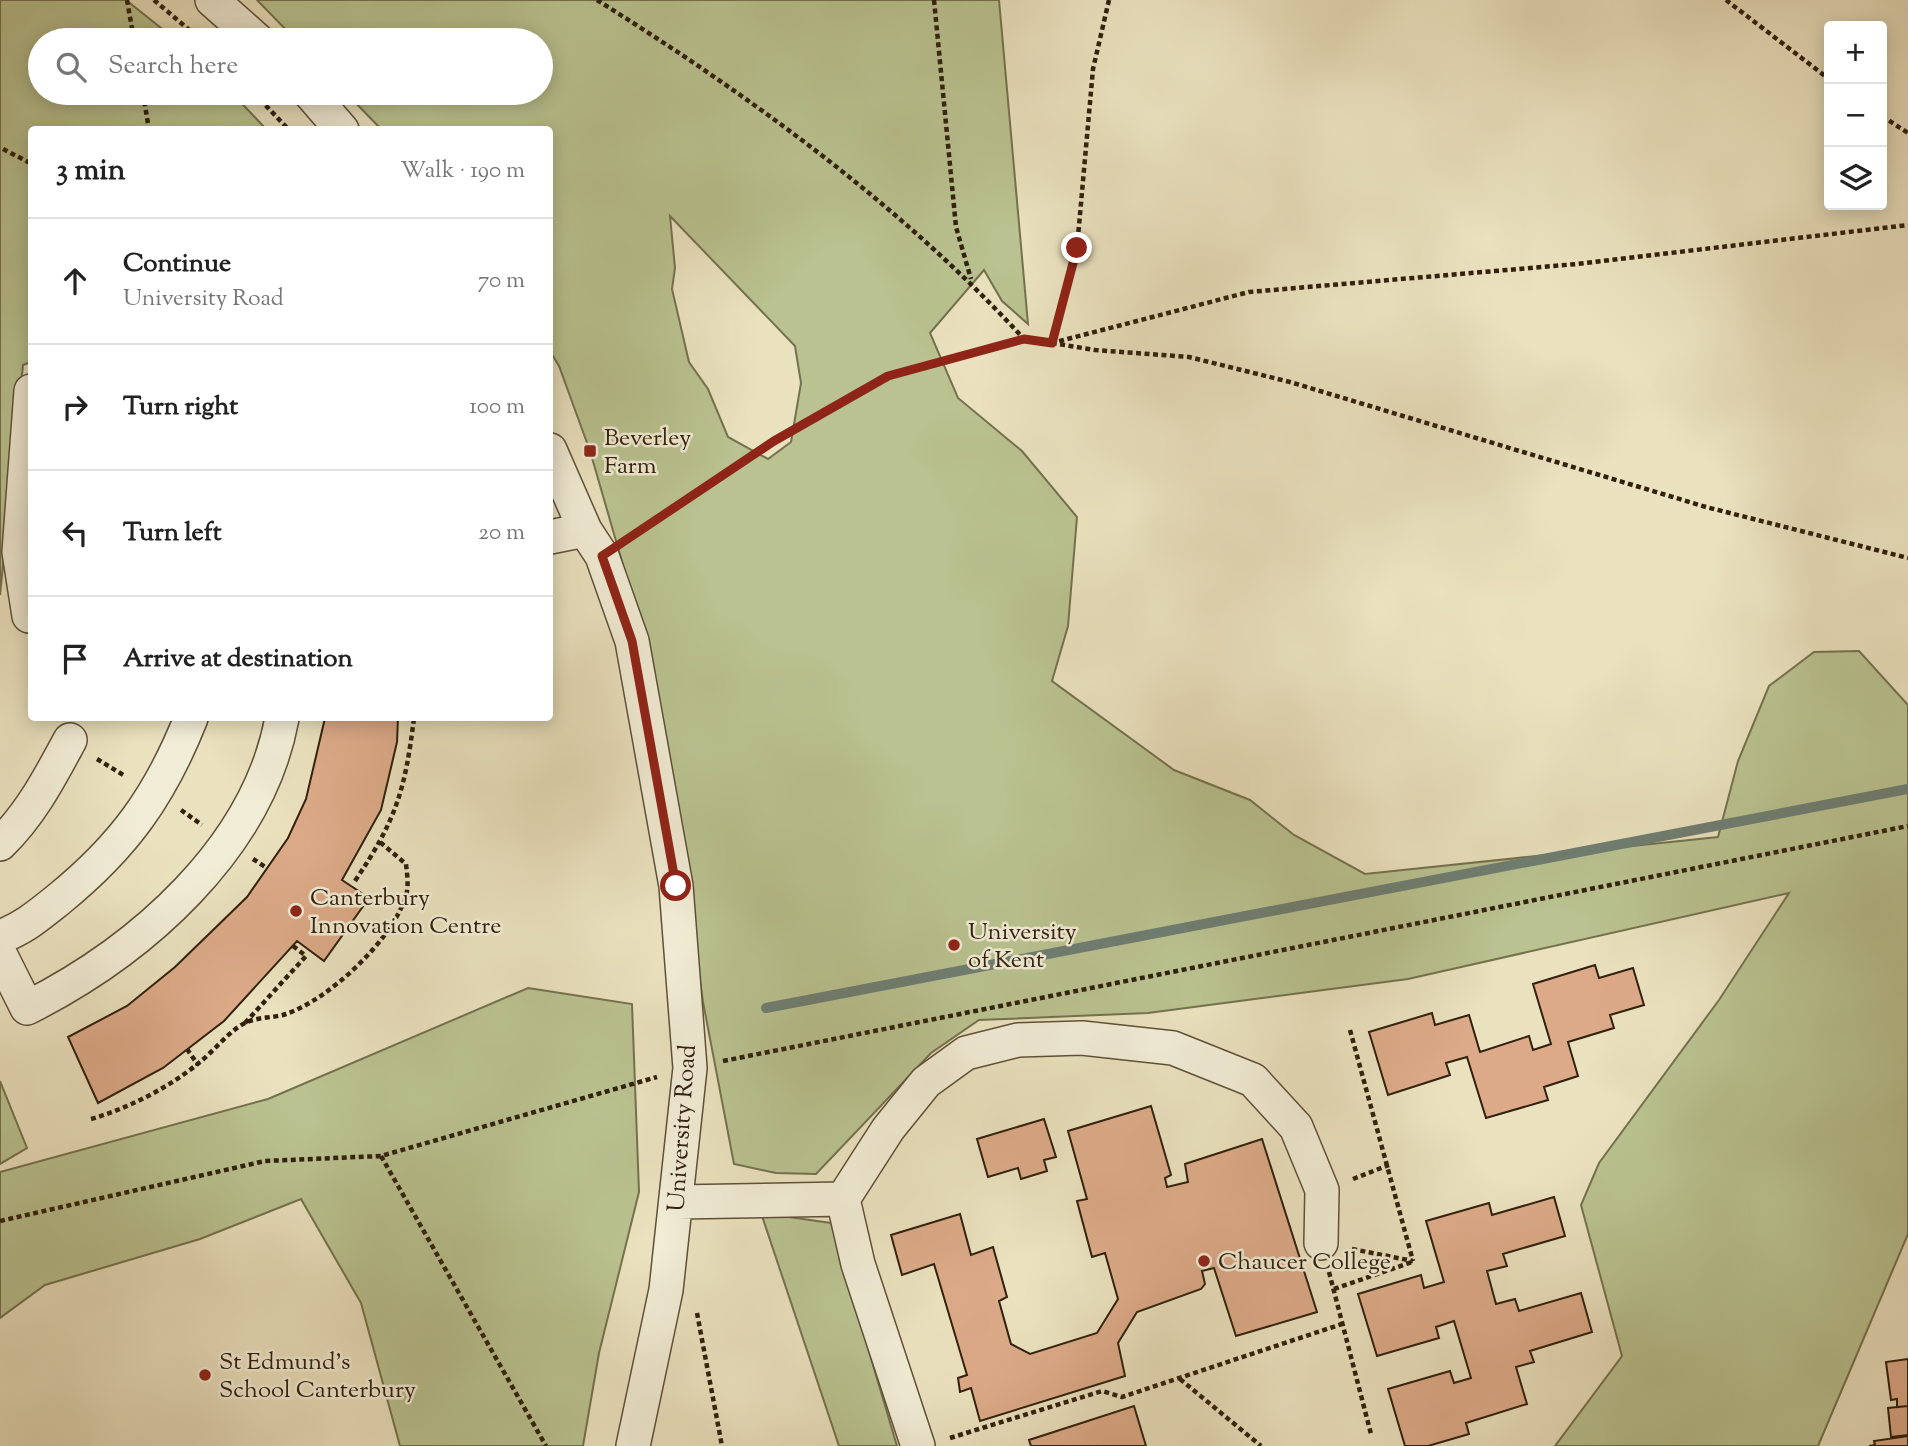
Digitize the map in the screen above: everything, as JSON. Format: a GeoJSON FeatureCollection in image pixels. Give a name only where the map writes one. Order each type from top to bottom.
{"type":"FeatureCollection","features":[{"type":"Feature","properties":{"kind":"street"},"geometry":{"type":"LineString","coordinates":[[212,0],[244,28]]}},
{"type":"Feature","properties":{"kind":"street"},"geometry":{"type":"LineString","coordinates":[[320,105],[339,126]]}},
{"type":"Feature","properties":{"kind":"street"},"geometry":{"type":"LineString","coordinates":[[28,431],[19,552],[28,610]]}},
{"type":"Feature","properties":{"kind":"street","name":"University Road"},"geometry":{"type":"LineString","coordinates":[[553,456],[594,543],[632,641],[676,886],[690,1068],[666,1290],[633,1446]]}},
{"type":"Feature","properties":{"kind":"street"},"geometry":{"type":"LineString","coordinates":[[553,537],[594,543]]}},
{"type":"Feature","properties":{"kind":"street"},"geometry":{"type":"LineString","coordinates":[[0,937],[22,929],[81,881],[124,839],[155,794],[190,721]]}},
{"type":"Feature","properties":{"kind":"street"},"geometry":{"type":"LineString","coordinates":[[0,954],[27,1008],[77,983],[181,902],[226,843],[258,787],[281,721]]}},
{"type":"Feature","properties":{"kind":"street"},"geometry":{"type":"LineString","coordinates":[[0,844],[16,829],[43,790],[82,749]]}},
{"type":"Feature","properties":{"kind":"street"},"geometry":{"type":"LineString","coordinates":[[918,1446],[858,1264],[843,1199],[888,1129],[926,1082],[966,1054],[1018,1040],[1082,1038],[1173,1048],[1253,1080],[1296,1127],[1322,1190],[1321,1243]]}},
{"type":"Feature","properties":{"kind":"street"},"geometry":{"type":"LineString","coordinates":[[677,1202],[843,1199]]}},
{"type":"Feature","properties":{"kind":"path"},"geometry":{"type":"LineString","coordinates":[[127,0],[132,28]]}},
{"type":"Feature","properties":{"kind":"path"},"geometry":{"type":"LineString","coordinates":[[154,0],[187,28]]}},
{"type":"Feature","properties":{"kind":"path"},"geometry":{"type":"LineString","coordinates":[[597,0],[684,55],[830,163],[971,282],[1024,339]]}},
{"type":"Feature","properties":{"kind":"path"},"geometry":{"type":"LineString","coordinates":[[934,0],[956,227],[971,282]]}},
{"type":"Feature","properties":{"kind":"path"},"geometry":{"type":"LineString","coordinates":[[1052,343],[1077,248],[1093,69],[1109,0]]}},
{"type":"Feature","properties":{"kind":"path"},"geometry":{"type":"LineString","coordinates":[[1726,0],[1824,75]]}},
{"type":"Feature","properties":{"kind":"path"},"geometry":{"type":"LineString","coordinates":[[145,105],[148,126]]}},
{"type":"Feature","properties":{"kind":"path"},"geometry":{"type":"LineString","coordinates":[[265,105],[285,126]]}},
{"type":"Feature","properties":{"kind":"path"},"geometry":{"type":"LineString","coordinates":[[1887,119],[1908,133]]}},
{"type":"Feature","properties":{"kind":"path"},"geometry":{"type":"LineString","coordinates":[[4,149],[28,162]]}},
{"type":"Feature","properties":{"kind":"path"},"geometry":{"type":"LineString","coordinates":[[1052,343],[1249,292],[1577,264],[1908,225]]}},
{"type":"Feature","properties":{"kind":"path"},"geometry":{"type":"LineString","coordinates":[[594,543],[888,376],[1024,339],[1095,350],[1189,357],[1290,382],[1706,507],[1908,558]]}},
{"type":"Feature","properties":{"kind":"path"},"geometry":{"type":"LineString","coordinates":[[355,881],[380,842],[400,800],[413,721]]}},
{"type":"Feature","properties":{"kind":"path"},"geometry":{"type":"LineString","coordinates":[[82,749],[118,772]]}},
{"type":"Feature","properties":{"kind":"path"},"geometry":{"type":"LineString","coordinates":[[0,1221],[265,1161],[381,1156],[690,1068],[1908,826]]}},
{"type":"Feature","properties":{"kind":"path"},"geometry":{"type":"LineString","coordinates":[[245,1023],[287,1013],[322,996],[349,976],[378,939],[405,897],[408,878],[406,864],[380,842]]}},
{"type":"Feature","properties":{"kind":"path"},"geometry":{"type":"LineString","coordinates":[[91,1119],[144,1098],[198,1065],[245,1023],[306,956],[293,946]]}},
{"type":"Feature","properties":{"kind":"path"},"geometry":{"type":"LineString","coordinates":[[1350,1030],[1413,1261]]}},
{"type":"Feature","properties":{"kind":"path"},"geometry":{"type":"LineString","coordinates":[[187,1049],[198,1065]]}},
{"type":"Feature","properties":{"kind":"path"},"geometry":{"type":"LineString","coordinates":[[381,1156],[546,1446]]}},
{"type":"Feature","properties":{"kind":"path"},"geometry":{"type":"LineString","coordinates":[[1371,1434],[1321,1243],[1413,1261]]}},
{"type":"Feature","properties":{"kind":"path"},"geometry":{"type":"LineString","coordinates":[[1334,1289],[1413,1261]]}},
{"type":"Feature","properties":{"kind":"path"},"geometry":{"type":"LineString","coordinates":[[697,1312],[722,1446]]}},
{"type":"Feature","properties":{"kind":"path"},"geometry":{"type":"LineString","coordinates":[[950,1438],[1102,1391],[1122,1397],[1342,1324]]}},
{"type":"Feature","properties":{"kind":"path"},"geometry":{"type":"LineString","coordinates":[[1179,1378],[1261,1446]]}},
{"type":"Feature","properties":{"kind":"green space"},"geometry":{"type":"Polygon","coordinates":[[[0,0],[126,0],[161,28],[28,28],[28,105],[243,105],[263,126],[28,126],[28,363],[23,365],[0,595],[0,0]]]}},
{"type":"Feature","properties":{"kind":"green space"},"geometry":{"type":"Polygon","coordinates":[[[257,0],[999,0],[1028,324],[1002,301],[984,270],[930,333],[958,398],[1022,451],[1077,517],[1068,626],[1052,681],[1174,770],[1250,800],[1294,835],[1365,874],[1718,837],[1738,761],[1769,686],[1814,652],[1859,651],[1908,705],[1908,1234],[1818,1446],[1555,1446],[1622,1356],[1581,1205],[1599,1163],[1719,1000],[1789,893],[1408,979],[1148,1013],[979,1020],[931,1053],[816,1174],[776,1173],[734,1164],[703,1002],[683,857],[627,579],[590,451],[553,356],[553,126],[378,126],[358,105],[553,105],[553,28],[284,28],[257,0]],[[670,216],[675,268],[672,289],[689,362],[708,389],[728,437],[768,459],[791,442],[801,383],[795,346],[670,216]]]}},
{"type":"Feature","properties":{"kind":"green space"},"geometry":{"type":"Polygon","coordinates":[[[528,988],[632,1004],[639,1192],[599,1353],[583,1446],[400,1446],[361,1303],[301,1199],[200,1239],[45,1285],[0,1318],[0,1172],[268,1099],[528,988]]]}},
{"type":"Feature","properties":{"kind":"green space"},"geometry":{"type":"Polygon","coordinates":[[[0,1081],[27,1148],[0,1164],[0,1081]]]}},
{"type":"Feature","properties":{"kind":"green space"},"geometry":{"type":"Polygon","coordinates":[[[761,1213],[831,1223],[897,1446],[839,1446],[761,1213]]]}},
{"type":"Feature","properties":{"kind":"building","name":"Canterbury Innovation Centre"},"geometry":{"type":"Polygon","coordinates":[[[324,721],[398,721],[397,742],[381,810],[342,880],[369,898],[324,961],[297,941],[224,1021],[163,1068],[98,1103],[68,1037],[127,1006],[175,967],[247,897],[288,838],[306,799],[324,721]]]}},
{"type":"Feature","properties":{"kind":"building"},"geometry":{"type":"Polygon","coordinates":[[[1595,965],[1599,978],[1633,968],[1644,1005],[1610,1015],[1614,1028],[1568,1042],[1578,1076],[1544,1087],[1548,1100],[1486,1118],[1467,1057],[1446,1063],[1450,1075],[1388,1095],[1369,1032],[1432,1013],[1435,1025],[1469,1015],[1480,1052],[1529,1036],[1533,1050],[1551,1044],[1533,984],[1595,965]]]}},
{"type":"Feature","properties":{"kind":"building","name":"Chaucer College"},"geometry":{"type":"Polygon","coordinates":[[[1151,1106],[1171,1175],[1165,1178],[1167,1187],[1188,1182],[1185,1164],[1262,1139],[1317,1312],[1236,1336],[1214,1268],[1202,1271],[1205,1284],[1201,1289],[1137,1312],[1118,1343],[1125,1376],[980,1421],[971,1388],[960,1392],[958,1378],[967,1375],[934,1264],[902,1275],[891,1235],[960,1214],[971,1255],[993,1247],[1007,1297],[999,1301],[1011,1344],[1030,1354],[1097,1333],[1118,1299],[1105,1253],[1092,1257],[1077,1201],[1087,1199],[1068,1131],[1151,1106]]]}},
{"type":"Feature","properties":{"kind":"building"},"geometry":{"type":"Polygon","coordinates":[[[1044,1119],[1056,1157],[1044,1160],[1047,1171],[1021,1179],[1018,1168],[988,1177],[977,1139],[1044,1119]]]}},
{"type":"Feature","properties":{"kind":"building"},"geometry":{"type":"Polygon","coordinates":[[[1554,1197],[1565,1236],[1503,1254],[1507,1266],[1487,1271],[1496,1304],[1515,1299],[1519,1311],[1581,1293],[1592,1332],[1530,1351],[1534,1362],[1516,1367],[1527,1404],[1466,1423],[1469,1434],[1428,1446],[1405,1446],[1388,1389],[1450,1371],[1454,1383],[1471,1378],[1454,1321],[1436,1327],[1439,1338],[1377,1356],[1358,1294],[1421,1275],[1424,1288],[1444,1282],[1426,1221],[1489,1203],[1492,1215],[1554,1197]]]}},
{"type":"Feature","properties":{"kind":"building"},"geometry":{"type":"Polygon","coordinates":[[[1908,1359],[1908,1406],[1897,1407],[1897,1399],[1891,1400],[1886,1362],[1908,1359]]]}},
{"type":"Feature","properties":{"kind":"building"},"geometry":{"type":"Polygon","coordinates":[[[1134,1406],[1146,1446],[1031,1446],[1029,1440],[1134,1406]]]}},
{"type":"Feature","properties":{"kind":"building"},"geometry":{"type":"Polygon","coordinates":[[[1908,1406],[1908,1435],[1891,1437],[1888,1408],[1908,1406]]]}},
{"type":"Feature","properties":{"kind":"building"},"geometry":{"type":"Polygon","coordinates":[[[1908,1436],[1908,1446],[1869,1446],[1875,1445],[1874,1441],[1908,1436]]]}},
{"type":"Feature","properties":{"kind":"waterway"},"geometry":{"type":"LineString","coordinates":[[766,1008],[1908,789]]}},
{"type":"Feature","properties":{"kind":"place","name":"Beverley Farm"},"geometry":{"type":"Point","coordinates":[590,451]}},
{"type":"Feature","properties":{"kind":"place","name":"Canterbury Innovation Centre"},"geometry":{"type":"Point","coordinates":[296,911]}},
{"type":"Feature","properties":{"kind":"place","name":"University of Kent"},"geometry":{"type":"Point","coordinates":[954,945]}},
{"type":"Feature","properties":{"kind":"place","name":"Chaucer College"},"geometry":{"type":"Point","coordinates":[1204,1261]}},
{"type":"Feature","properties":{"kind":"place","name":"St Edmund's School Canterbury"},"geometry":{"type":"Point","coordinates":[205,1375]}},
{"type":"Feature","properties":{"kind":"route"},"geometry":{"type":"LineString","coordinates":[[676,886],[632,641],[602,556],[774,441],[888,376],[1024,339],[1052,343],[1077,248]]}}]}
